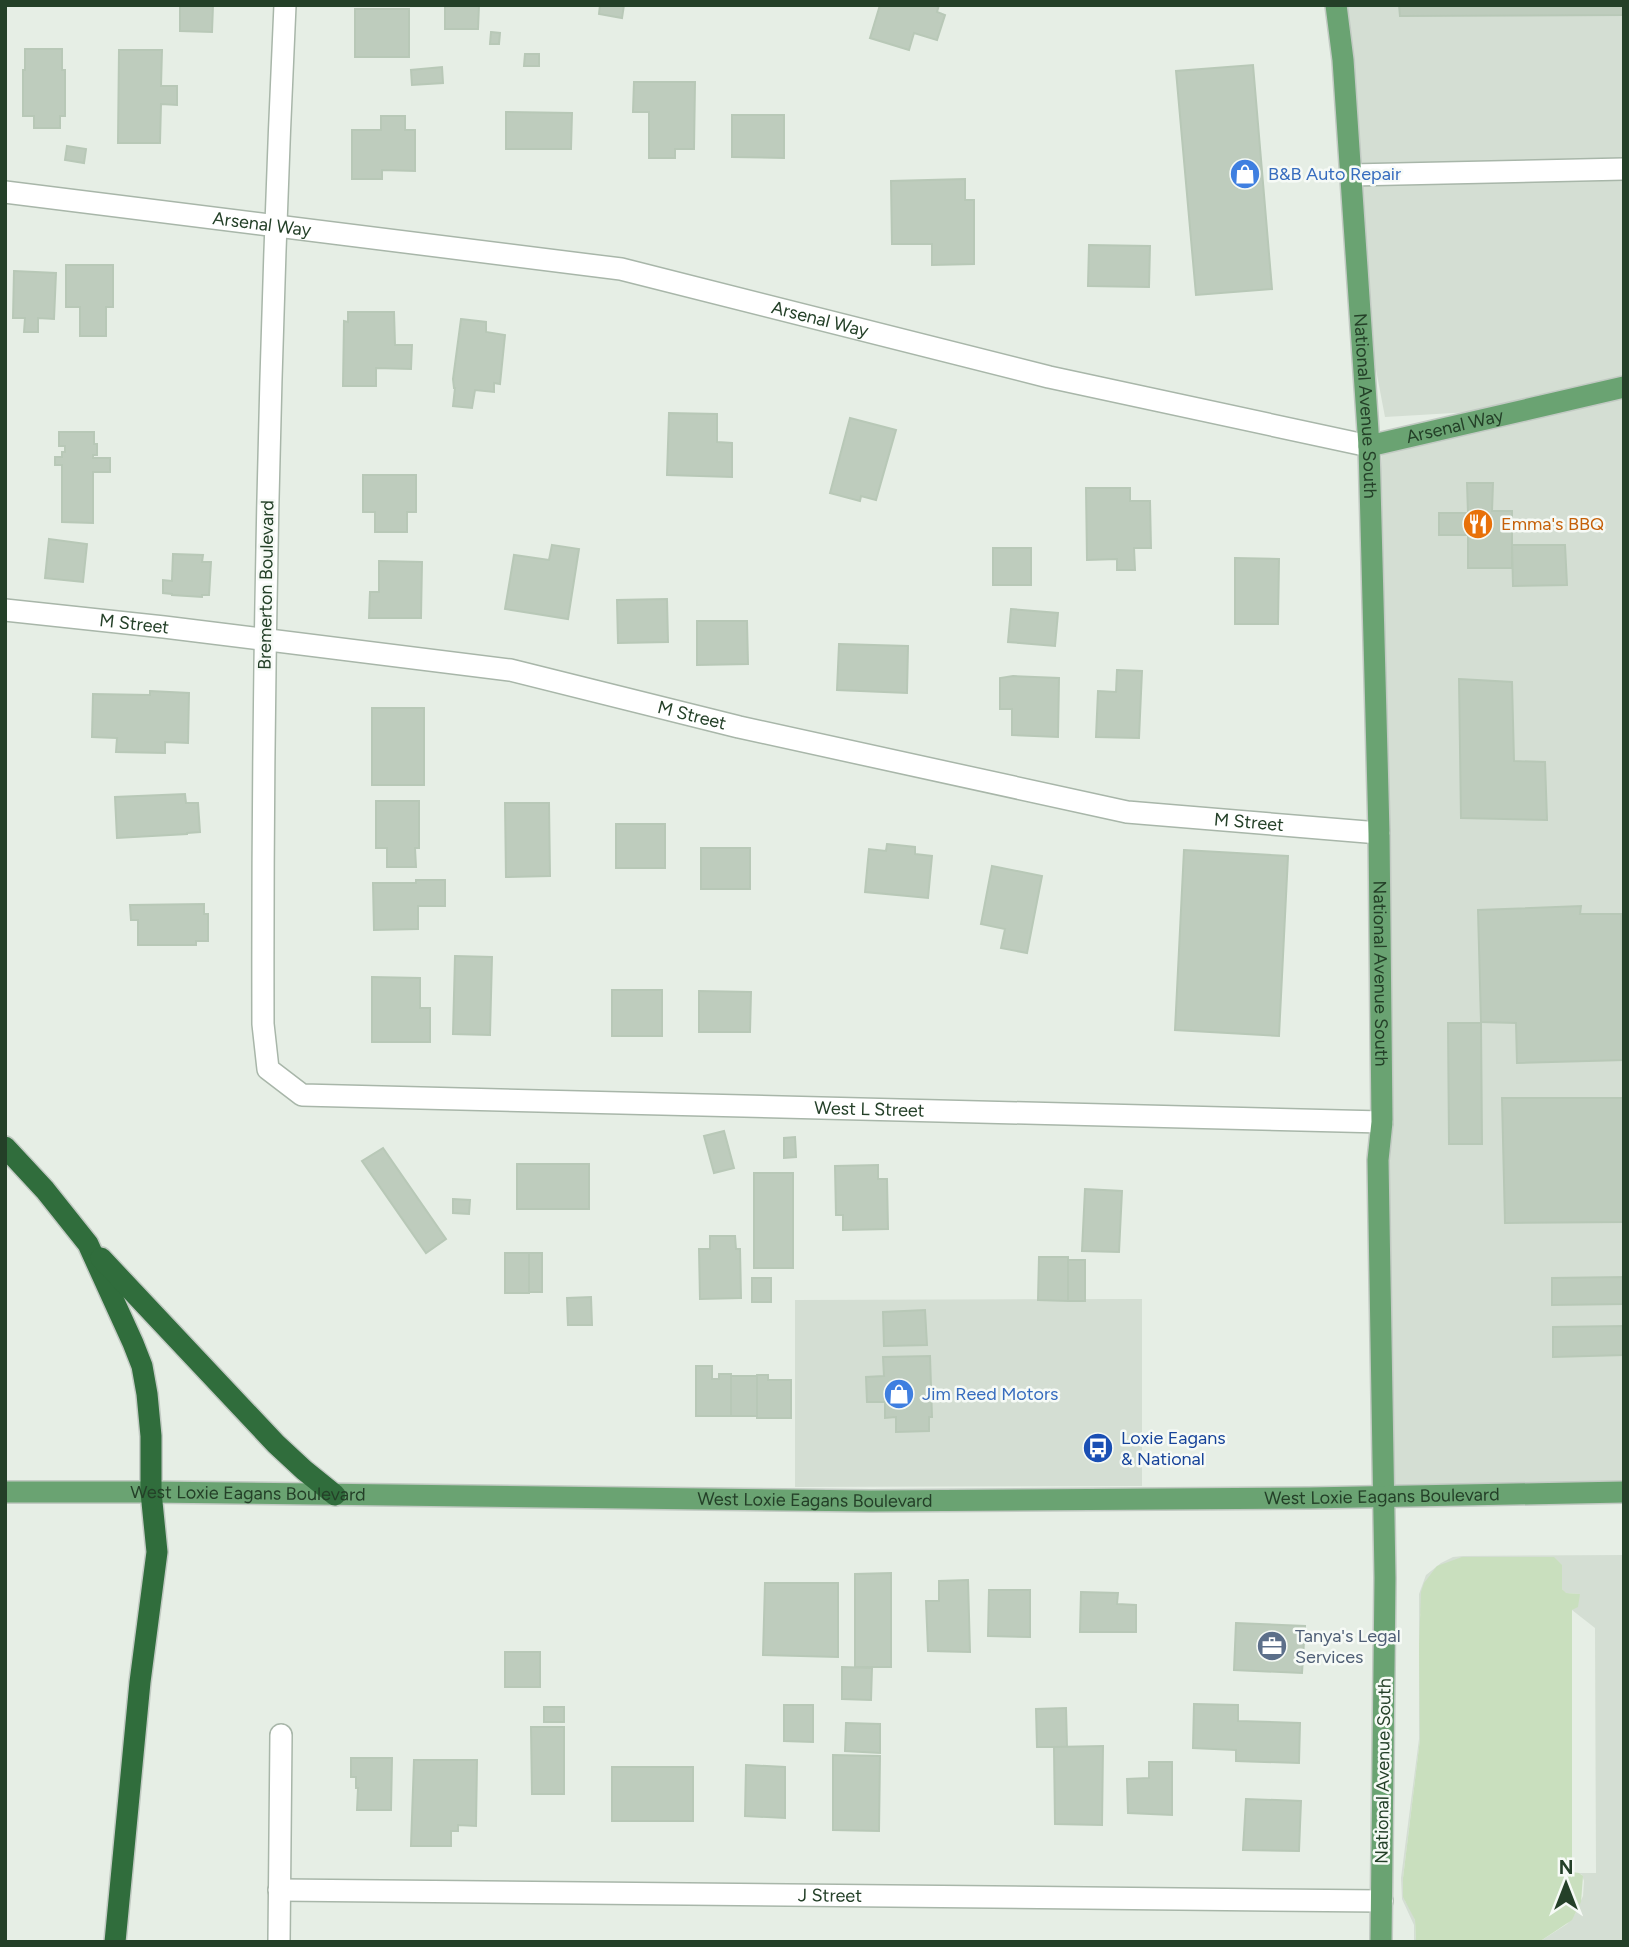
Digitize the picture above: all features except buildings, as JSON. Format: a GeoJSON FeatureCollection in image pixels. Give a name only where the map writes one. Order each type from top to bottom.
{"type":"FeatureCollection","features":[{"type":"Feature","properties":{"kind":"highway"},"geometry":{"type":"LineString","coordinates":[[5,1147],[45,1190],[88,1244],[276,1444],[335,1496]]}},
{"type":"Feature","properties":{"kind":"highway"},"geometry":{"type":"LineString","coordinates":[[88,1244],[142,1366],[148,1394],[151,1492],[157,1552],[140,1682],[115,1942]]}},
{"type":"Feature","properties":{"kind":"main road","name":"National Avenue South"},"geometry":{"type":"LineString","coordinates":[[1336,5],[1343,60],[1369,446],[1379,833],[1382,1122],[1378,1160],[1385,1617],[1381,1942]]}},
{"type":"Feature","properties":{"kind":"main road","name":"Arsenal Way"},"geometry":{"type":"LineString","coordinates":[[1369,446],[1624,387]]}},
{"type":"Feature","properties":{"kind":"main road","name":"West Loxie Eagans Boulevard"},"geometry":{"type":"LineString","coordinates":[[5,1492],[871,1502],[1624,1492]]}},
{"type":"Feature","properties":{"kind":"street","name":"Bremerton Boulevard"},"geometry":{"type":"LineString","coordinates":[[285,5],[275,227],[264,640],[263,1024],[268,1069],[302,1095],[355,1097]]}},
{"type":"Feature","properties":{"kind":"street"},"geometry":{"type":"LineString","coordinates":[[1351,175],[1624,169]]}},
{"type":"Feature","properties":{"kind":"street","name":"Arsenal Way"},"geometry":{"type":"LineString","coordinates":[[5,192],[621,269],[1049,377],[1369,446]]}},
{"type":"Feature","properties":{"kind":"street","name":"M Street"},"geometry":{"type":"LineString","coordinates":[[5,610],[164,626],[510,670],[738,727],[1127,812],[1379,833]]}},
{"type":"Feature","properties":{"kind":"street","name":"West L Street"},"geometry":{"type":"LineString","coordinates":[[355,1097],[1382,1122]]}},
{"type":"Feature","properties":{"kind":"street"},"geometry":{"type":"LineString","coordinates":[[279,1942],[281,1735]]}},
{"type":"Feature","properties":{"kind":"street","name":"J Street"},"geometry":{"type":"LineString","coordinates":[[279,1890],[1382,1900]]}},
{"type":"Feature","properties":{"kind":"shaded area"},"geometry":{"type":"Polygon","coordinates":[[[1336,5],[1624,5],[1624,1492],[1384,1497],[1373,588],[1382,454],[1479,420],[1522,409],[1385,417],[1357,270],[1336,5]]]}},
{"type":"Feature","properties":{"kind":"shaded area"},"geometry":{"type":"Polygon","coordinates":[[[1142,1299],[1142,1486],[795,1487],[795,1300],[1142,1299]]]}},
{"type":"Feature","properties":{"kind":"shaded area"},"geometry":{"type":"Polygon","coordinates":[[[1624,1555],[1624,1942],[1539,1942],[1567,1924],[1575,1914],[1583,1896],[1584,1881],[1579,1873],[1596,1873],[1595,1628],[1572,1610],[1580,1594],[1565,1593],[1562,1589],[1562,1565],[1420,1614],[1420,1739],[1403,1878],[1405,1901],[1415,1920],[1414,1942],[1414,1925],[1402,1899],[1401,1878],[1419,1739],[1419,1594],[1426,1575],[1453,1557],[1624,1555]]]}},
{"type":"Feature","properties":{"kind":"green space"},"geometry":{"type":"Polygon","coordinates":[[[1462,1557],[1554,1557],[1562,1565],[1562,1589],[1566,1593],[1580,1594],[1578,1607],[1572,1610],[1572,1872],[1583,1876],[1581,1902],[1572,1920],[1539,1942],[1416,1942],[1415,1920],[1403,1897],[1420,1739],[1421,1592],[1424,1583],[1437,1566],[1462,1557]]]}},
{"type":"Feature","properties":{"kind":"place","name":"B&B Auto Repair"},"geometry":{"type":"Point","coordinates":[1245,174]}},
{"type":"Feature","properties":{"kind":"place","name":"Emma's BBQ"},"geometry":{"type":"Point","coordinates":[1478,524]}},
{"type":"Feature","properties":{"kind":"place","name":"Jim Reed Motors"},"geometry":{"type":"Point","coordinates":[899,1394]}},
{"type":"Feature","properties":{"kind":"place","name":"Loxie Eagans & National"},"geometry":{"type":"Point","coordinates":[1098,1448]}},
{"type":"Feature","properties":{"kind":"place","name":"Tanya's Legal Services"},"geometry":{"type":"Point","coordinates":[1272,1646]}}]}
